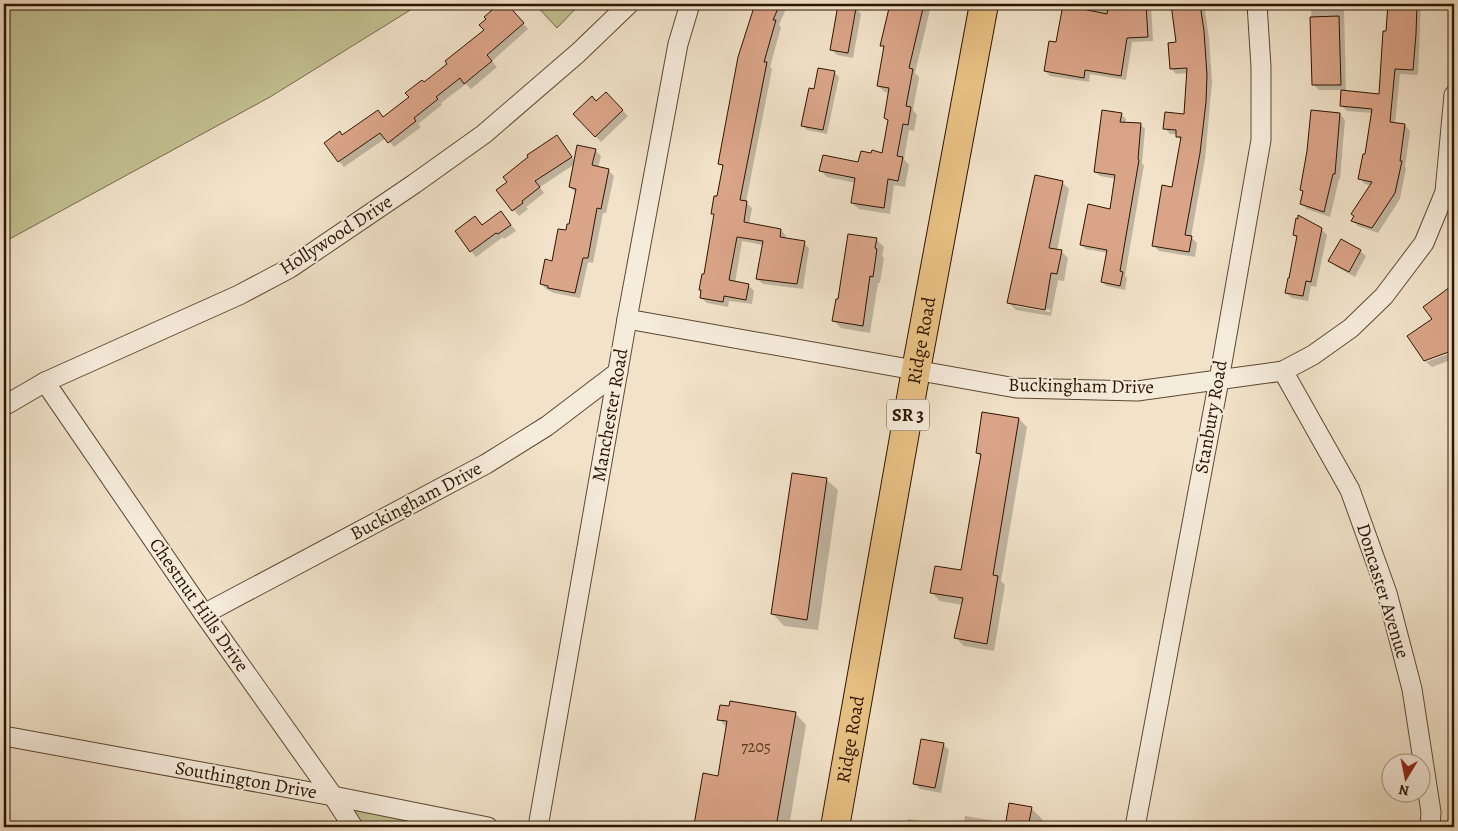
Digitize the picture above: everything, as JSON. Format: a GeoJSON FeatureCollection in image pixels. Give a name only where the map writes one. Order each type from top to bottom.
{"type":"FeatureCollection","features":[{"type":"Feature","properties":{"kind":"main road","name":"Ridge Road"},"geometry":{"type":"LineString","coordinates":[[835,827],[916,370],[984,4]]}},
{"type":"Feature","properties":{"kind":"street","name":"Hollywood Drive"},"geometry":{"type":"LineString","coordinates":[[4,406],[45,382],[239,294],[290,268],[484,134],[559,70],[629,4]]}},
{"type":"Feature","properties":{"kind":"street","name":"Stanbury Road"},"geometry":{"type":"LineString","coordinates":[[1135,827],[1261,140],[1261,67],[1257,4]]}},
{"type":"Feature","properties":{"kind":"street","name":"Manchester Road"},"geometry":{"type":"LineString","coordinates":[[538,827],[684,7]]}},
{"type":"Feature","properties":{"kind":"street","name":"Buckingham Drive"},"geometry":{"type":"LineString","coordinates":[[627,319],[1016,388],[1137,391],[1283,371],[1313,355],[1351,328],[1384,296],[1424,243],[1450,198],[1454,95]]}},
{"type":"Feature","properties":{"kind":"street","name":"Doncaster Avenue"},"geometry":{"type":"LineString","coordinates":[[1283,371],[1350,490],[1387,593],[1412,689],[1431,812],[1430,827]]}},
{"type":"Feature","properties":{"kind":"street","name":"Buckingham Drive"},"geometry":{"type":"LineString","coordinates":[[204,614],[486,464],[547,426],[618,372]]}},
{"type":"Feature","properties":{"kind":"street","name":"Chestnut Hills Drive"},"geometry":{"type":"LineString","coordinates":[[45,382],[353,827]]}},
{"type":"Feature","properties":{"kind":"street","name":"Southington Drive"},"geometry":{"type":"LineString","coordinates":[[4,736],[333,796],[488,827]]}},
{"type":"Feature","properties":{"kind":"shaded area"},"geometry":{"type":"Polygon","coordinates":[[[4,4],[420,4],[270,97],[4,242],[4,4]]]}},
{"type":"Feature","properties":{"kind":"shaded area"},"geometry":{"type":"Polygon","coordinates":[[[535,4],[580,4],[557,28],[535,4]]]}},
{"type":"Feature","properties":{"kind":"shaded area"},"geometry":{"type":"Polygon","coordinates":[[[333,796],[488,827],[353,827],[333,796]]]}},
{"type":"Feature","properties":{"kind":"building"},"geometry":{"type":"Polygon","coordinates":[[[499,4],[507,4],[524,23],[487,55],[492,61],[464,84],[460,78],[414,118],[416,121],[388,143],[380,133],[338,162],[324,143],[340,131],[342,135],[378,110],[383,117],[409,97],[405,93],[422,80],[424,82],[447,64],[445,61],[484,30],[479,25],[486,19],[484,17],[499,4]]]}},
{"type":"Feature","properties":{"kind":"building"},"geometry":{"type":"Polygon","coordinates":[[[755,4],[780,4],[773,20],[776,20],[764,62],[767,62],[740,200],[747,201],[744,222],[781,229],[780,237],[805,241],[797,284],[756,279],[763,241],[737,237],[729,280],[749,284],[746,300],[724,296],[723,302],[700,298],[701,290],[699,290],[702,274],[704,274],[714,214],[711,214],[714,196],[717,196],[723,165],[718,164],[738,57],[755,4]]]}},
{"type":"Feature","properties":{"kind":"building"},"geometry":{"type":"Polygon","coordinates":[[[890,4],[924,4],[909,68],[913,69],[906,106],[911,107],[908,125],[903,124],[897,156],[903,157],[898,181],[888,179],[884,208],[851,203],[855,178],[819,171],[823,155],[858,162],[861,151],[871,153],[872,150],[882,153],[888,120],[884,118],[889,88],[877,86],[884,46],[880,46],[890,4]]]}},
{"type":"Feature","properties":{"kind":"building"},"geometry":{"type":"Polygon","coordinates":[[[1109,4],[1146,4],[1148,37],[1127,38],[1121,76],[1085,70],[1084,78],[1044,71],[1049,41],[1056,42],[1063,5],[1107,14],[1109,4]]]}},
{"type":"Feature","properties":{"kind":"building"},"geometry":{"type":"Polygon","coordinates":[[[1171,4],[1200,4],[1204,31],[1207,75],[1206,102],[1200,153],[1185,235],[1192,236],[1189,252],[1152,246],[1162,185],[1172,187],[1181,137],[1176,137],[1176,130],[1163,129],[1165,112],[1184,114],[1187,68],[1170,69],[1168,43],[1176,42],[1171,4]]]}},
{"type":"Feature","properties":{"kind":"building"},"geometry":{"type":"Polygon","coordinates":[[[1388,4],[1417,4],[1416,34],[1413,70],[1395,69],[1390,122],[1405,124],[1400,161],[1402,161],[1395,193],[1372,228],[1351,221],[1354,216],[1351,214],[1372,182],[1358,179],[1363,154],[1365,154],[1372,109],[1340,106],[1341,90],[1379,94],[1383,31],[1386,31],[1388,4]]]}},
{"type":"Feature","properties":{"kind":"building"},"geometry":{"type":"Polygon","coordinates":[[[838,5],[856,8],[848,53],[830,50],[838,5]]]}},
{"type":"Feature","properties":{"kind":"building"},"geometry":{"type":"Polygon","coordinates":[[[1339,16],[1341,85],[1312,85],[1310,17],[1339,16]]]}},
{"type":"Feature","properties":{"kind":"building"},"geometry":{"type":"Polygon","coordinates":[[[818,68],[835,71],[823,130],[801,126],[809,88],[814,89],[818,68]]]}},
{"type":"Feature","properties":{"kind":"building"},"geometry":{"type":"Polygon","coordinates":[[[606,92],[623,110],[595,137],[573,114],[592,96],[596,101],[606,92]]]}},
{"type":"Feature","properties":{"kind":"building"},"geometry":{"type":"Polygon","coordinates":[[[1102,110],[1122,113],[1120,122],[1141,123],[1139,160],[1120,271],[1123,272],[1120,286],[1101,282],[1107,250],[1080,245],[1088,204],[1110,209],[1115,175],[1094,172],[1102,110]]]}},
{"type":"Feature","properties":{"kind":"building"},"geometry":{"type":"Polygon","coordinates":[[[1311,110],[1340,113],[1335,174],[1333,174],[1324,212],[1300,204],[1303,191],[1300,190],[1307,151],[1311,110]]]}},
{"type":"Feature","properties":{"kind":"building"},"geometry":{"type":"Polygon","coordinates":[[[557,135],[572,157],[535,181],[540,187],[512,211],[496,190],[507,182],[503,177],[528,157],[527,155],[557,135]]]}},
{"type":"Feature","properties":{"kind":"building"},"geometry":{"type":"Polygon","coordinates":[[[577,145],[596,149],[592,165],[609,169],[601,209],[597,208],[588,258],[583,258],[575,293],[548,288],[548,286],[540,284],[545,259],[552,261],[558,229],[566,230],[567,224],[569,224],[576,189],[569,187],[577,145]]]}},
{"type":"Feature","properties":{"kind":"building"},"geometry":{"type":"Polygon","coordinates":[[[1035,175],[1063,181],[1049,248],[1062,250],[1057,274],[1051,273],[1045,310],[1007,303],[1035,175]]]}},
{"type":"Feature","properties":{"kind":"building"},"geometry":{"type":"Polygon","coordinates":[[[501,211],[511,225],[498,234],[496,233],[470,252],[455,231],[475,216],[482,225],[501,211]]]}},
{"type":"Feature","properties":{"kind":"building"},"geometry":{"type":"Polygon","coordinates":[[[1298,215],[1322,228],[1311,282],[1306,281],[1303,296],[1285,293],[1297,236],[1293,235],[1298,215]]]}},
{"type":"Feature","properties":{"kind":"building"},"geometry":{"type":"Polygon","coordinates":[[[848,234],[877,238],[873,277],[870,276],[863,326],[832,321],[836,299],[838,299],[848,234]]]}},
{"type":"Feature","properties":{"kind":"building"},"geometry":{"type":"Polygon","coordinates":[[[1341,239],[1361,250],[1349,272],[1328,261],[1341,239]]]}},
{"type":"Feature","properties":{"kind":"building"},"geometry":{"type":"Polygon","coordinates":[[[1454,284],[1454,350],[1424,361],[1407,336],[1432,319],[1423,307],[1454,284]]]}},
{"type":"Feature","properties":{"kind":"building"},"geometry":{"type":"Polygon","coordinates":[[[982,412],[1019,418],[993,575],[998,576],[987,644],[954,638],[963,598],[930,593],[935,566],[961,570],[981,454],[976,453],[982,412]]]}},
{"type":"Feature","properties":{"kind":"building"},"geometry":{"type":"Polygon","coordinates":[[[792,473],[827,478],[807,620],[771,614],[792,473]]]}},
{"type":"Feature","properties":{"kind":"building"},"geometry":{"type":"Polygon","coordinates":[[[730,701],[796,712],[776,827],[706,827],[694,825],[703,773],[718,776],[727,721],[717,720],[720,705],[729,706],[730,701]]]}},
{"type":"Feature","properties":{"kind":"building"},"geometry":{"type":"Polygon","coordinates":[[[921,739],[944,743],[935,788],[913,784],[921,739]]]}},
{"type":"Feature","properties":{"kind":"building"},"geometry":{"type":"Polygon","coordinates":[[[1009,803],[1032,807],[1028,827],[1005,827],[1009,803]]]}}]}
